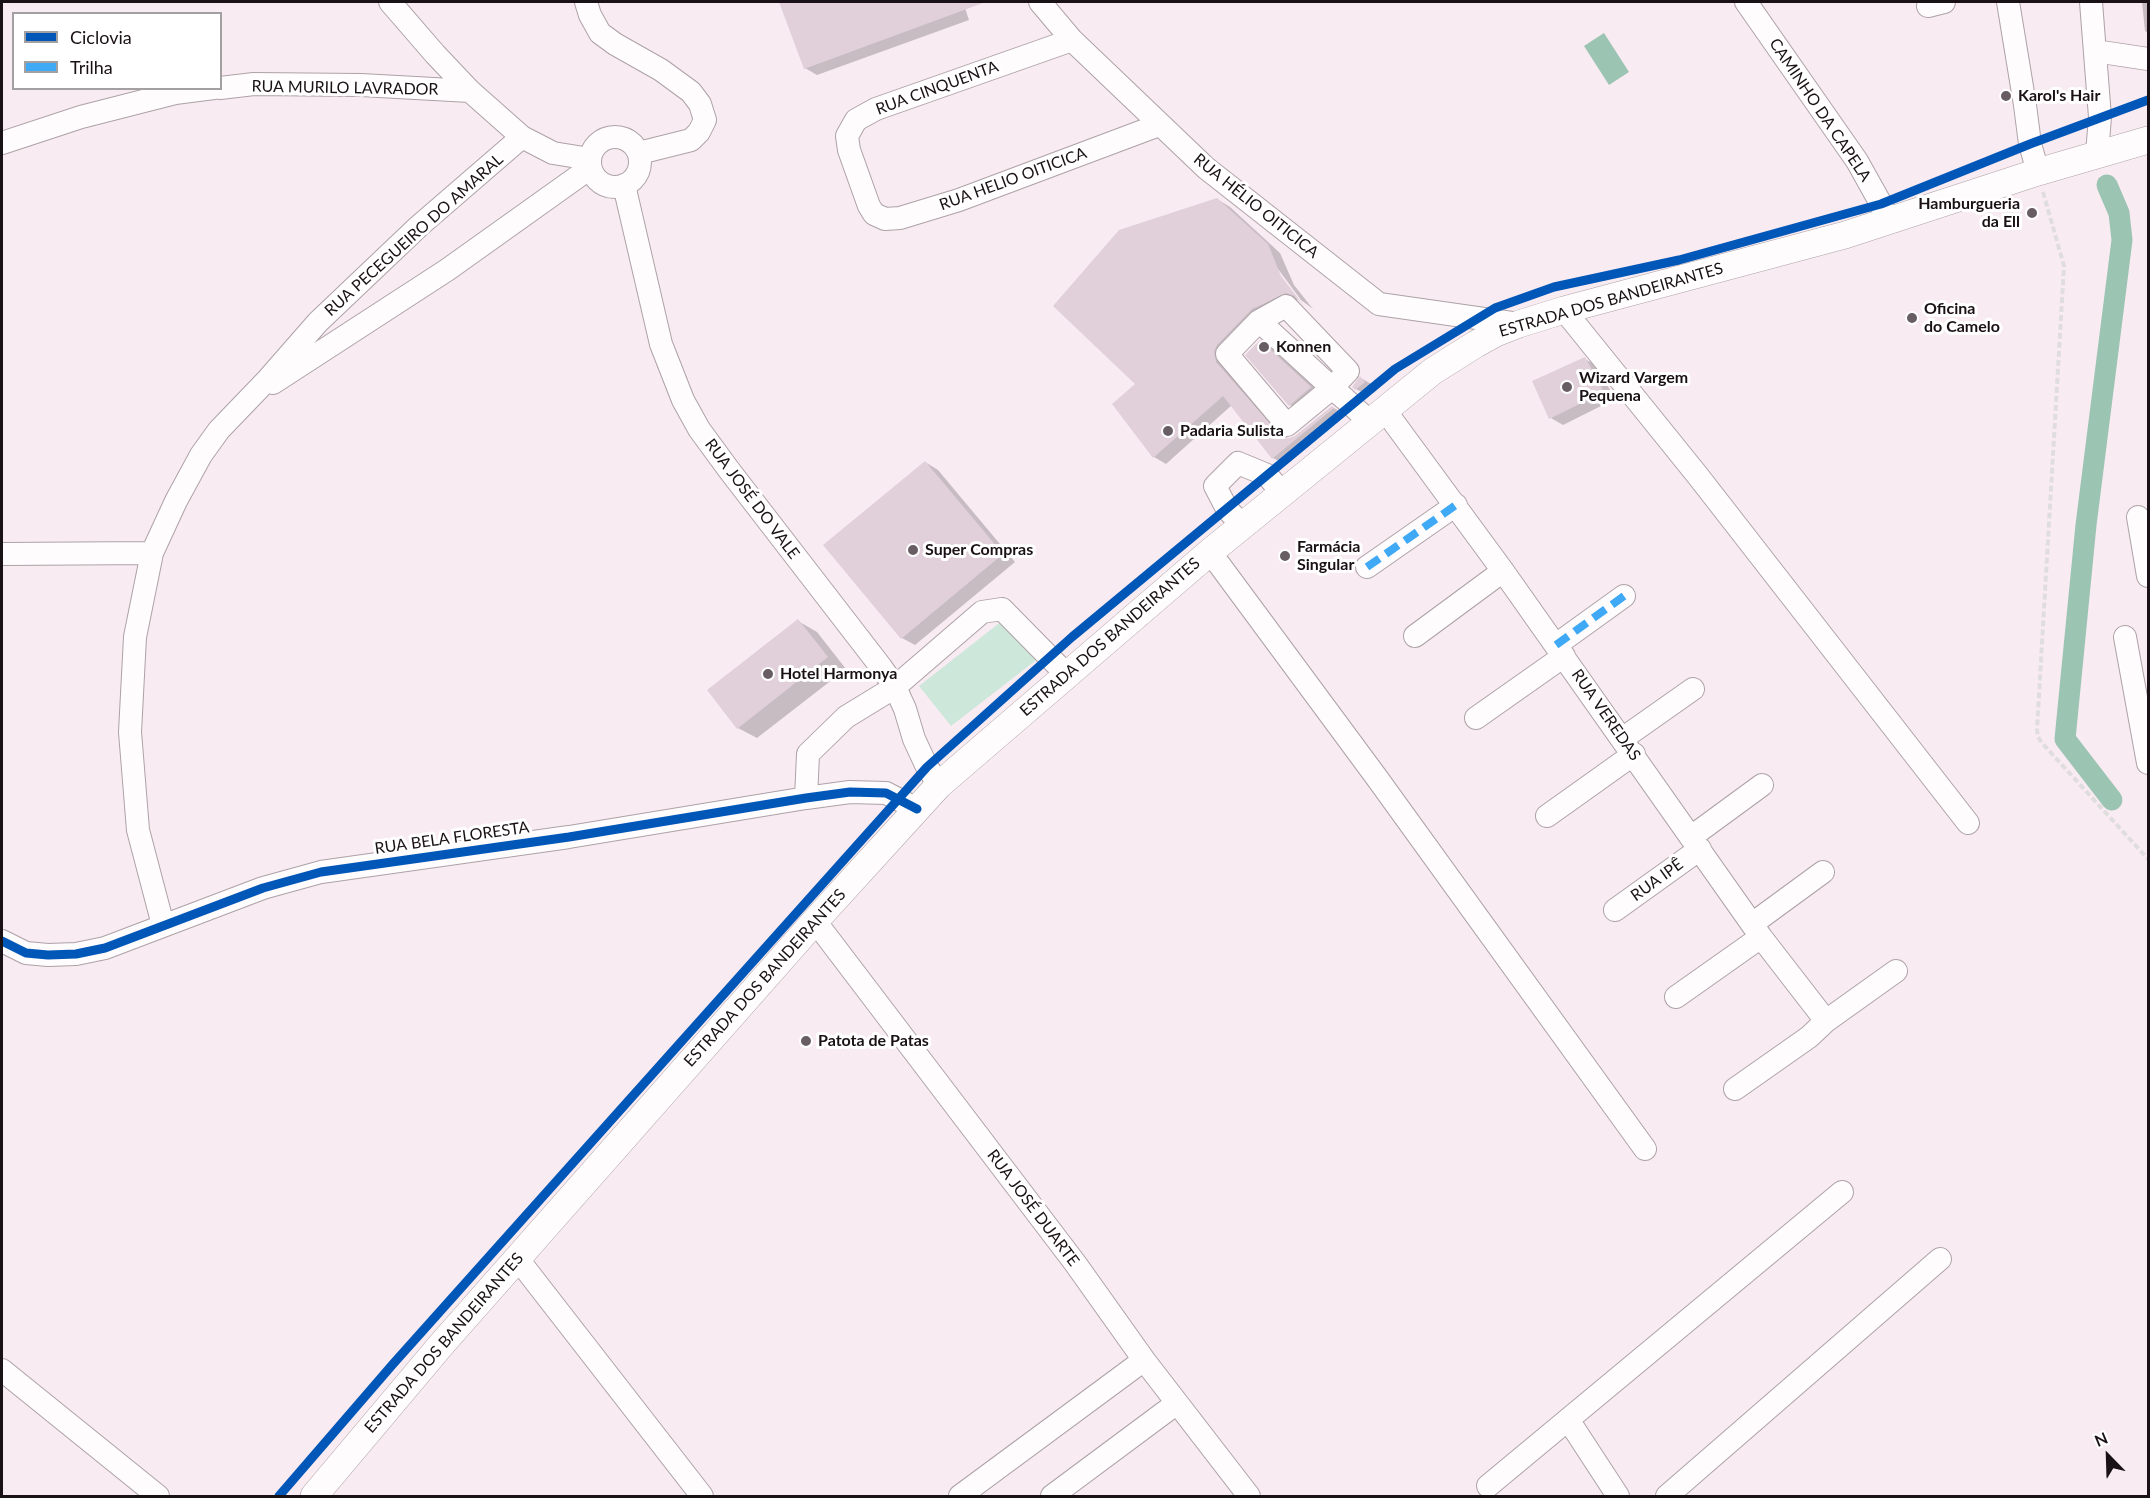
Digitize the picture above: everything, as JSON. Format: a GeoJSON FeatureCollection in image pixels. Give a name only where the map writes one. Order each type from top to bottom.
{"type":"FeatureCollection","features":[{"type":"Feature","properties":{"kind":"main road","name":"ESTRADA DOS BANDEIRANTES"},"geometry":{"type":"LineString","coordinates":[[314,1497],[517,1258],[815,921],[939,785],[1242,525],[1377,415],[1450,360],[1496,333],[1519,324],[1845,235],[2038,172],[2148,140]]}},
{"type":"Feature","properties":{"kind":"street"},"geometry":{"type":"LineString","coordinates":[[390,2],[470,92],[522,137],[553,153],[590,163]]}},
{"type":"Feature","properties":{"kind":"street"},"geometry":{"type":"LineString","coordinates":[[586,2],[600,33],[661,70],[691,92],[700,104],[705,120],[699,132],[691,140],[639,153]]}},
{"type":"Feature","properties":{"kind":"street","name":"RUA HÉLIO OITICICA"},"geometry":{"type":"LineString","coordinates":[[1040,2],[1072,40],[1206,168],[1379,304],[1519,324]]}},
{"type":"Feature","properties":{"kind":"street","name":"CAMINHO DA CAPELA"},"geometry":{"type":"LineString","coordinates":[[1746,2],[1857,161],[1888,221]]}},
{"type":"Feature","properties":{"kind":"street"},"geometry":{"type":"LineString","coordinates":[[2008,2],[2030,144],[2038,172]]}},
{"type":"Feature","properties":{"kind":"street"},"geometry":{"type":"LineString","coordinates":[[2091,2],[2100,117],[2097,154]]}},
{"type":"Feature","properties":{"kind":"street","name":"RUA CINQUENTA"},"geometry":{"type":"LineString","coordinates":[[870,206],[849,150],[847,136],[856,120],[876,109],[1072,40]]}},
{"type":"Feature","properties":{"kind":"street"},"geometry":{"type":"LineString","coordinates":[[2095,51],[2148,59]]}},
{"type":"Feature","properties":{"kind":"street","name":"RUA MURILO LAVRADOR"},"geometry":{"type":"LineString","coordinates":[[222,88],[254,84],[361,85],[470,92]]}},
{"type":"Feature","properties":{"kind":"street"},"geometry":{"type":"LineString","coordinates":[[2,143],[81,117],[175,93],[198,90]]}},
{"type":"Feature","properties":{"kind":"street","name":"RUA HELIO OITICICA"},"geometry":{"type":"LineString","coordinates":[[870,206],[874,214],[885,219],[900,218],[958,200],[1159,125]]}},
{"type":"Feature","properties":{"kind":"street"},"geometry":{"type":"LineString","coordinates":[[238,409],[310,358],[447,270],[590,163],[597,143],[612,136],[627,139],[634,144],[639,153],[640,166],[632,181],[617,187],[608,186],[594,176],[590,163]]}},
{"type":"Feature","properties":{"kind":"street","name":"RUA PECEGUEIRO DO AMARAL"},"geometry":{"type":"LineString","coordinates":[[163,925],[138,830],[130,732],[135,636],[152,553],[201,455],[219,430],[318,322],[376,265],[522,137]]}},
{"type":"Feature","properties":{"kind":"street","name":"RUA JOSÉ DO VALE"},"geometry":{"type":"LineString","coordinates":[[624,185],[661,344],[683,400],[699,429],[729,470],[882,667],[894,687],[927,767],[939,785]]}},
{"type":"Feature","properties":{"kind":"street"},"geometry":{"type":"LineString","coordinates":[[1286,306],[1348,371],[1332,388],[1287,425],[1227,354],[1259,321],[1286,306]]}},
{"type":"Feature","properties":{"kind":"street"},"geometry":{"type":"LineString","coordinates":[[1564,310],[1705,485],[1968,823]]}},
{"type":"Feature","properties":{"kind":"street","name":"RUA VEREDAS"},"geometry":{"type":"LineString","coordinates":[[1332,388],[1377,415],[1456,505],[1757,930],[1826,1021]]}},
{"type":"Feature","properties":{"kind":"street"},"geometry":{"type":"LineString","coordinates":[[1242,525],[1227,508],[1215,486],[1238,463],[1267,475],[1282,493]]}},
{"type":"Feature","properties":{"kind":"street"},"geometry":{"type":"LineString","coordinates":[[1368,567],[1456,505]]}},
{"type":"Feature","properties":{"kind":"street"},"geometry":{"type":"LineString","coordinates":[[2138,517],[2148,576]]}},
{"type":"Feature","properties":{"kind":"street"},"geometry":{"type":"LineString","coordinates":[[1210,552],[1377,778],[1645,1149]]}},
{"type":"Feature","properties":{"kind":"street"},"geometry":{"type":"LineString","coordinates":[[2,554],[152,553]]}},
{"type":"Feature","properties":{"kind":"street"},"geometry":{"type":"LineString","coordinates":[[1415,636],[1503,571]]}},
{"type":"Feature","properties":{"kind":"street"},"geometry":{"type":"LineString","coordinates":[[1476,718],[1624,596]]}},
{"type":"Feature","properties":{"kind":"street"},"geometry":{"type":"LineString","coordinates":[[806,798],[808,754],[846,717],[894,687],[982,612],[1002,609],[1066,675]]}},
{"type":"Feature","properties":{"kind":"street"},"geometry":{"type":"LineString","coordinates":[[2125,637],[2148,763]]}},
{"type":"Feature","properties":{"kind":"street"},"geometry":{"type":"LineString","coordinates":[[1547,816],[1693,689]]}},
{"type":"Feature","properties":{"kind":"street","name":"RUA IPÊ"},"geometry":{"type":"LineString","coordinates":[[1615,910],[1762,785]]}},
{"type":"Feature","properties":{"kind":"street","name":"RUA BELA FLORESTA"},"geometry":{"type":"LineString","coordinates":[[2,941],[26,953],[76,954],[105,948],[263,888],[321,872],[592,833],[806,798],[871,791],[886,793],[917,809]]}},
{"type":"Feature","properties":{"kind":"street"},"geometry":{"type":"LineString","coordinates":[[1676,997],[1823,872]]}},
{"type":"Feature","properties":{"kind":"street","name":"RUA JOSÉ DUARTE"},"geometry":{"type":"LineString","coordinates":[[815,921],[1075,1263],[1144,1360],[1249,1497]]}},
{"type":"Feature","properties":{"kind":"street"},"geometry":{"type":"LineString","coordinates":[[1735,1089],[1809,1037],[1826,1021],[1896,971]]}},
{"type":"Feature","properties":{"kind":"street"},"geometry":{"type":"LineString","coordinates":[[1488,1486],[1842,1192]]}},
{"type":"Feature","properties":{"kind":"street"},"geometry":{"type":"LineString","coordinates":[[517,1258],[702,1497]]}},
{"type":"Feature","properties":{"kind":"street"},"geometry":{"type":"LineString","coordinates":[[1667,1497],[1940,1259]]}},
{"type":"Feature","properties":{"kind":"street"},"geometry":{"type":"LineString","coordinates":[[960,1497],[1144,1360]]}},
{"type":"Feature","properties":{"kind":"street"},"geometry":{"type":"LineString","coordinates":[[2,1370],[158,1497]]}},
{"type":"Feature","properties":{"kind":"street"},"geometry":{"type":"LineString","coordinates":[[1052,1497],[1177,1403]]}},
{"type":"Feature","properties":{"kind":"street"},"geometry":{"type":"LineString","coordinates":[[1569,1421],[1618,1497]]}},
{"type":"Feature","properties":{"kind":"path"},"geometry":{"type":"LineString","coordinates":[[2038,172],[2064,266],[2038,737],[2148,859]]}},
{"type":"Feature","properties":{"kind":"shaded area"},"geometry":{"type":"Polygon","coordinates":[[[1604,33],[1629,72],[1609,85],[1584,46],[1604,33]]]}},
{"type":"Feature","properties":{"kind":"shaded area"},"geometry":{"type":"Polygon","coordinates":[[[1007,617],[1039,658],[951,726],[919,686],[1007,617]]]}},
{"type":"Feature","properties":{"kind":"building"},"geometry":{"type":"Polygon","coordinates":[[[779,2],[982,2],[983,3],[804,69],[779,2]]]}},
{"type":"Feature","properties":{"kind":"building","name":"Konnen"},"geometry":{"type":"Polygon","coordinates":[[[1217,198],[1268,244],[1281,276],[1305,307],[1295,296],[1286,293],[1252,309],[1217,345],[1214,351],[1216,362],[1282,437],[1295,436],[1332,406],[1334,408],[1272,459],[1223,396],[1153,458],[1112,404],[1135,384],[1053,306],[1119,230],[1217,198]]]}},
{"type":"Feature","properties":{"kind":"building"},"geometry":{"type":"Polygon","coordinates":[[[1260,340],[1311,387],[1289,406],[1245,355],[1260,340]]]}},
{"type":"Feature","properties":{"kind":"building","name":"Wizard Vargem Pequena"},"geometry":{"type":"Polygon","coordinates":[[[1585,357],[1604,392],[1549,419],[1532,381],[1585,357]]]}},
{"type":"Feature","properties":{"kind":"building"},"geometry":{"type":"Polygon","coordinates":[[[1360,376],[1365,382],[1355,390],[1352,387],[1360,376]]]}},
{"type":"Feature","properties":{"kind":"building","name":"Super Compras"},"geometry":{"type":"Polygon","coordinates":[[[925,461],[1003,554],[901,639],[823,545],[925,461]]]}},
{"type":"Feature","properties":{"kind":"building","name":"Hotel Harmonya"},"geometry":{"type":"Polygon","coordinates":[[[798,619],[828,657],[737,729],[707,690],[798,619]]]}},
{"type":"Feature","properties":{"kind":"waterway"},"geometry":{"type":"LineString","coordinates":[[2107,185],[2119,213],[2122,240],[2086,525],[2065,739],[2112,800]]}},
{"type":"Feature","properties":{"kind":"marked path"},"geometry":{"type":"LineString","coordinates":[[1367,567],[1456,505]]}},
{"type":"Feature","properties":{"kind":"marked path"},"geometry":{"type":"LineString","coordinates":[[1556,645],[1624,596]]}},
{"type":"Feature","properties":{"kind":"cycle path"},"geometry":{"type":"LineString","coordinates":[[279,1496],[393,1364],[927,767],[1072,637],[1395,369],[1495,308],[1554,287],[1679,260],[1881,204],[2030,144],[2148,100]]}},
{"type":"Feature","properties":{"kind":"cycle path"},"geometry":{"type":"LineString","coordinates":[[2,941],[26,953],[76,954],[105,948],[263,888],[321,872],[569,837],[806,798],[850,792],[886,793],[917,809]]}},
{"type":"Feature","properties":{"kind":"place","name":"Karol's Hair"},"geometry":{"type":"Point","coordinates":[2006,96]}},
{"type":"Feature","properties":{"kind":"place","name":"Hamburgueria da Ell"},"geometry":{"type":"Point","coordinates":[2032,213]}},
{"type":"Feature","properties":{"kind":"place","name":"Oficina do Camelo"},"geometry":{"type":"Point","coordinates":[1912,318]}},
{"type":"Feature","properties":{"kind":"place","name":"Konnen"},"geometry":{"type":"Point","coordinates":[1264,347]}},
{"type":"Feature","properties":{"kind":"place","name":"Wizard Vargem Pequena"},"geometry":{"type":"Point","coordinates":[1567,387]}},
{"type":"Feature","properties":{"kind":"place","name":"Padaria Sulista"},"geometry":{"type":"Point","coordinates":[1168,431]}},
{"type":"Feature","properties":{"kind":"place","name":"Super Compras"},"geometry":{"type":"Point","coordinates":[913,550]}},
{"type":"Feature","properties":{"kind":"place","name":"Farmácia Singular"},"geometry":{"type":"Point","coordinates":[1285,556]}},
{"type":"Feature","properties":{"kind":"place","name":"Hotel Harmonya"},"geometry":{"type":"Point","coordinates":[768,674]}},
{"type":"Feature","properties":{"kind":"place","name":"Patota de Patas"},"geometry":{"type":"Point","coordinates":[806,1041]}}]}
